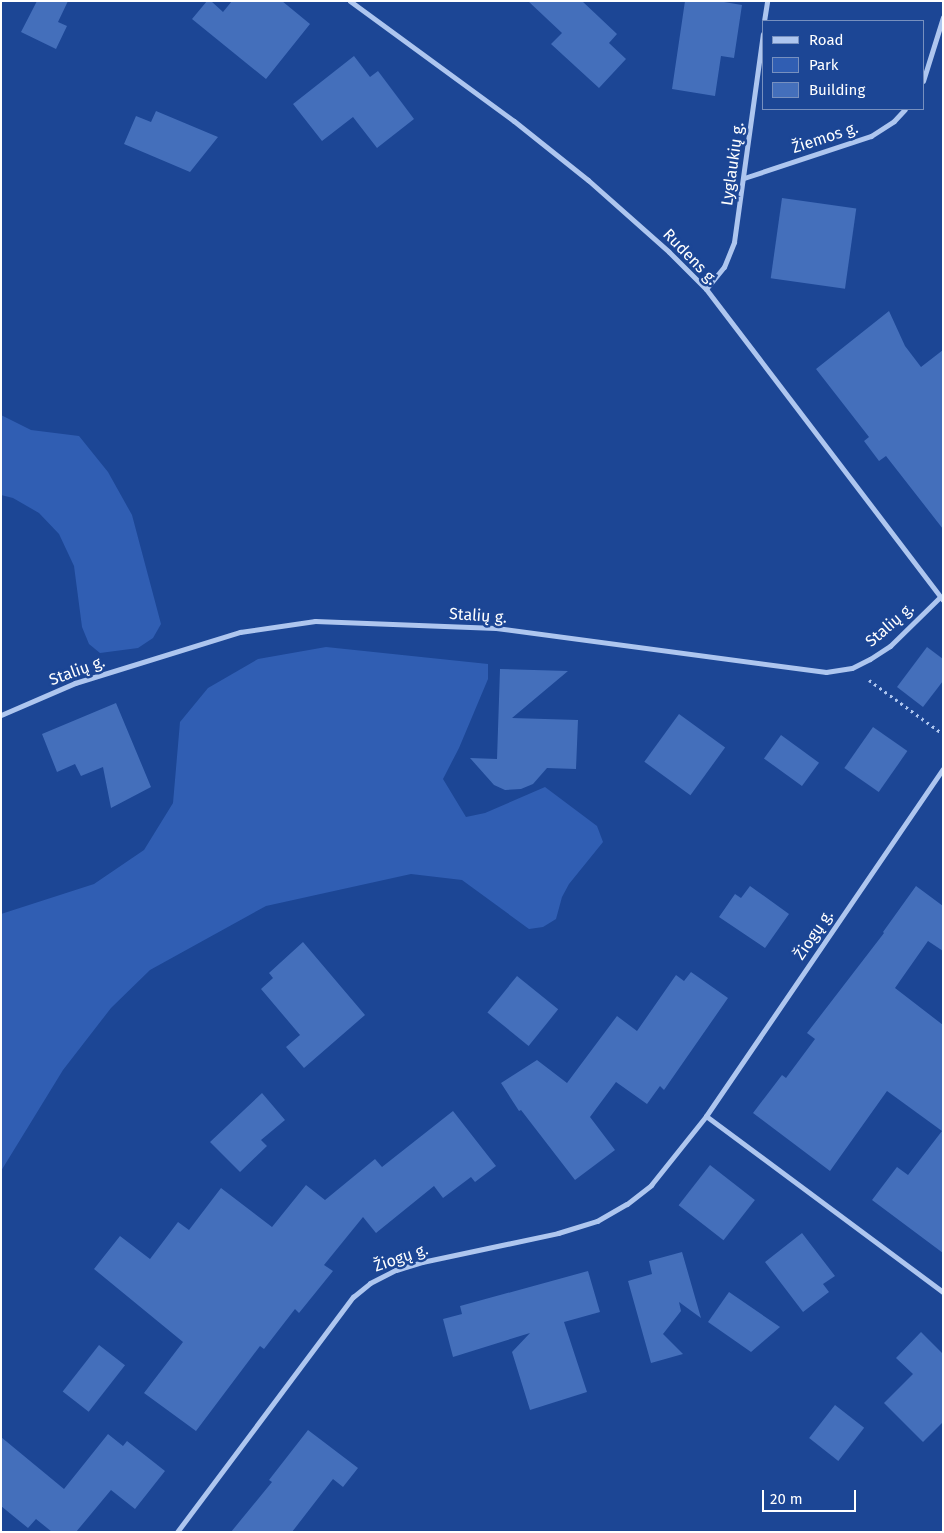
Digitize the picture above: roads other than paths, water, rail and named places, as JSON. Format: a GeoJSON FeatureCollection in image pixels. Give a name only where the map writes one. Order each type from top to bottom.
{"type":"FeatureCollection","features":[{"type":"Feature","properties":{"kind":"street","name":"Rudens g."},"geometry":{"type":"LineString","coordinates":[[350,1],[474,90],[580,174],[669,252],[706,289],[941,599]]}},
{"type":"Feature","properties":{"kind":"street"},"geometry":{"type":"LineString","coordinates":[[764,20],[767,1]]}},
{"type":"Feature","properties":{"kind":"street"},"geometry":{"type":"LineString","coordinates":[[924,78],[943,17]]}},
{"type":"Feature","properties":{"kind":"street","name":"Lyglaukių g."},"geometry":{"type":"LineString","coordinates":[[706,289],[724,267],[734,242],[762,42]]}},
{"type":"Feature","properties":{"kind":"street","name":"Žiemos g."},"geometry":{"type":"LineString","coordinates":[[744,178],[871,136],[894,121],[904,110]]}},
{"type":"Feature","properties":{"kind":"street","name":"Stalių g."},"geometry":{"type":"LineString","coordinates":[[1,715],[75,682],[240,632],[315,621],[496,628],[826,672],[852,668],[890,646],[941,599]]}},
{"type":"Feature","properties":{"kind":"street","name":"Žiogų g."},"geometry":{"type":"LineString","coordinates":[[177,1532],[353,1296],[370,1282],[396,1270],[422,1262],[558,1233],[597,1221],[627,1204],[651,1185],[706,1116],[943,769]]}},
{"type":"Feature","properties":{"kind":"street"},"geometry":{"type":"LineString","coordinates":[[706,1116],[943,1292]]}}]}
